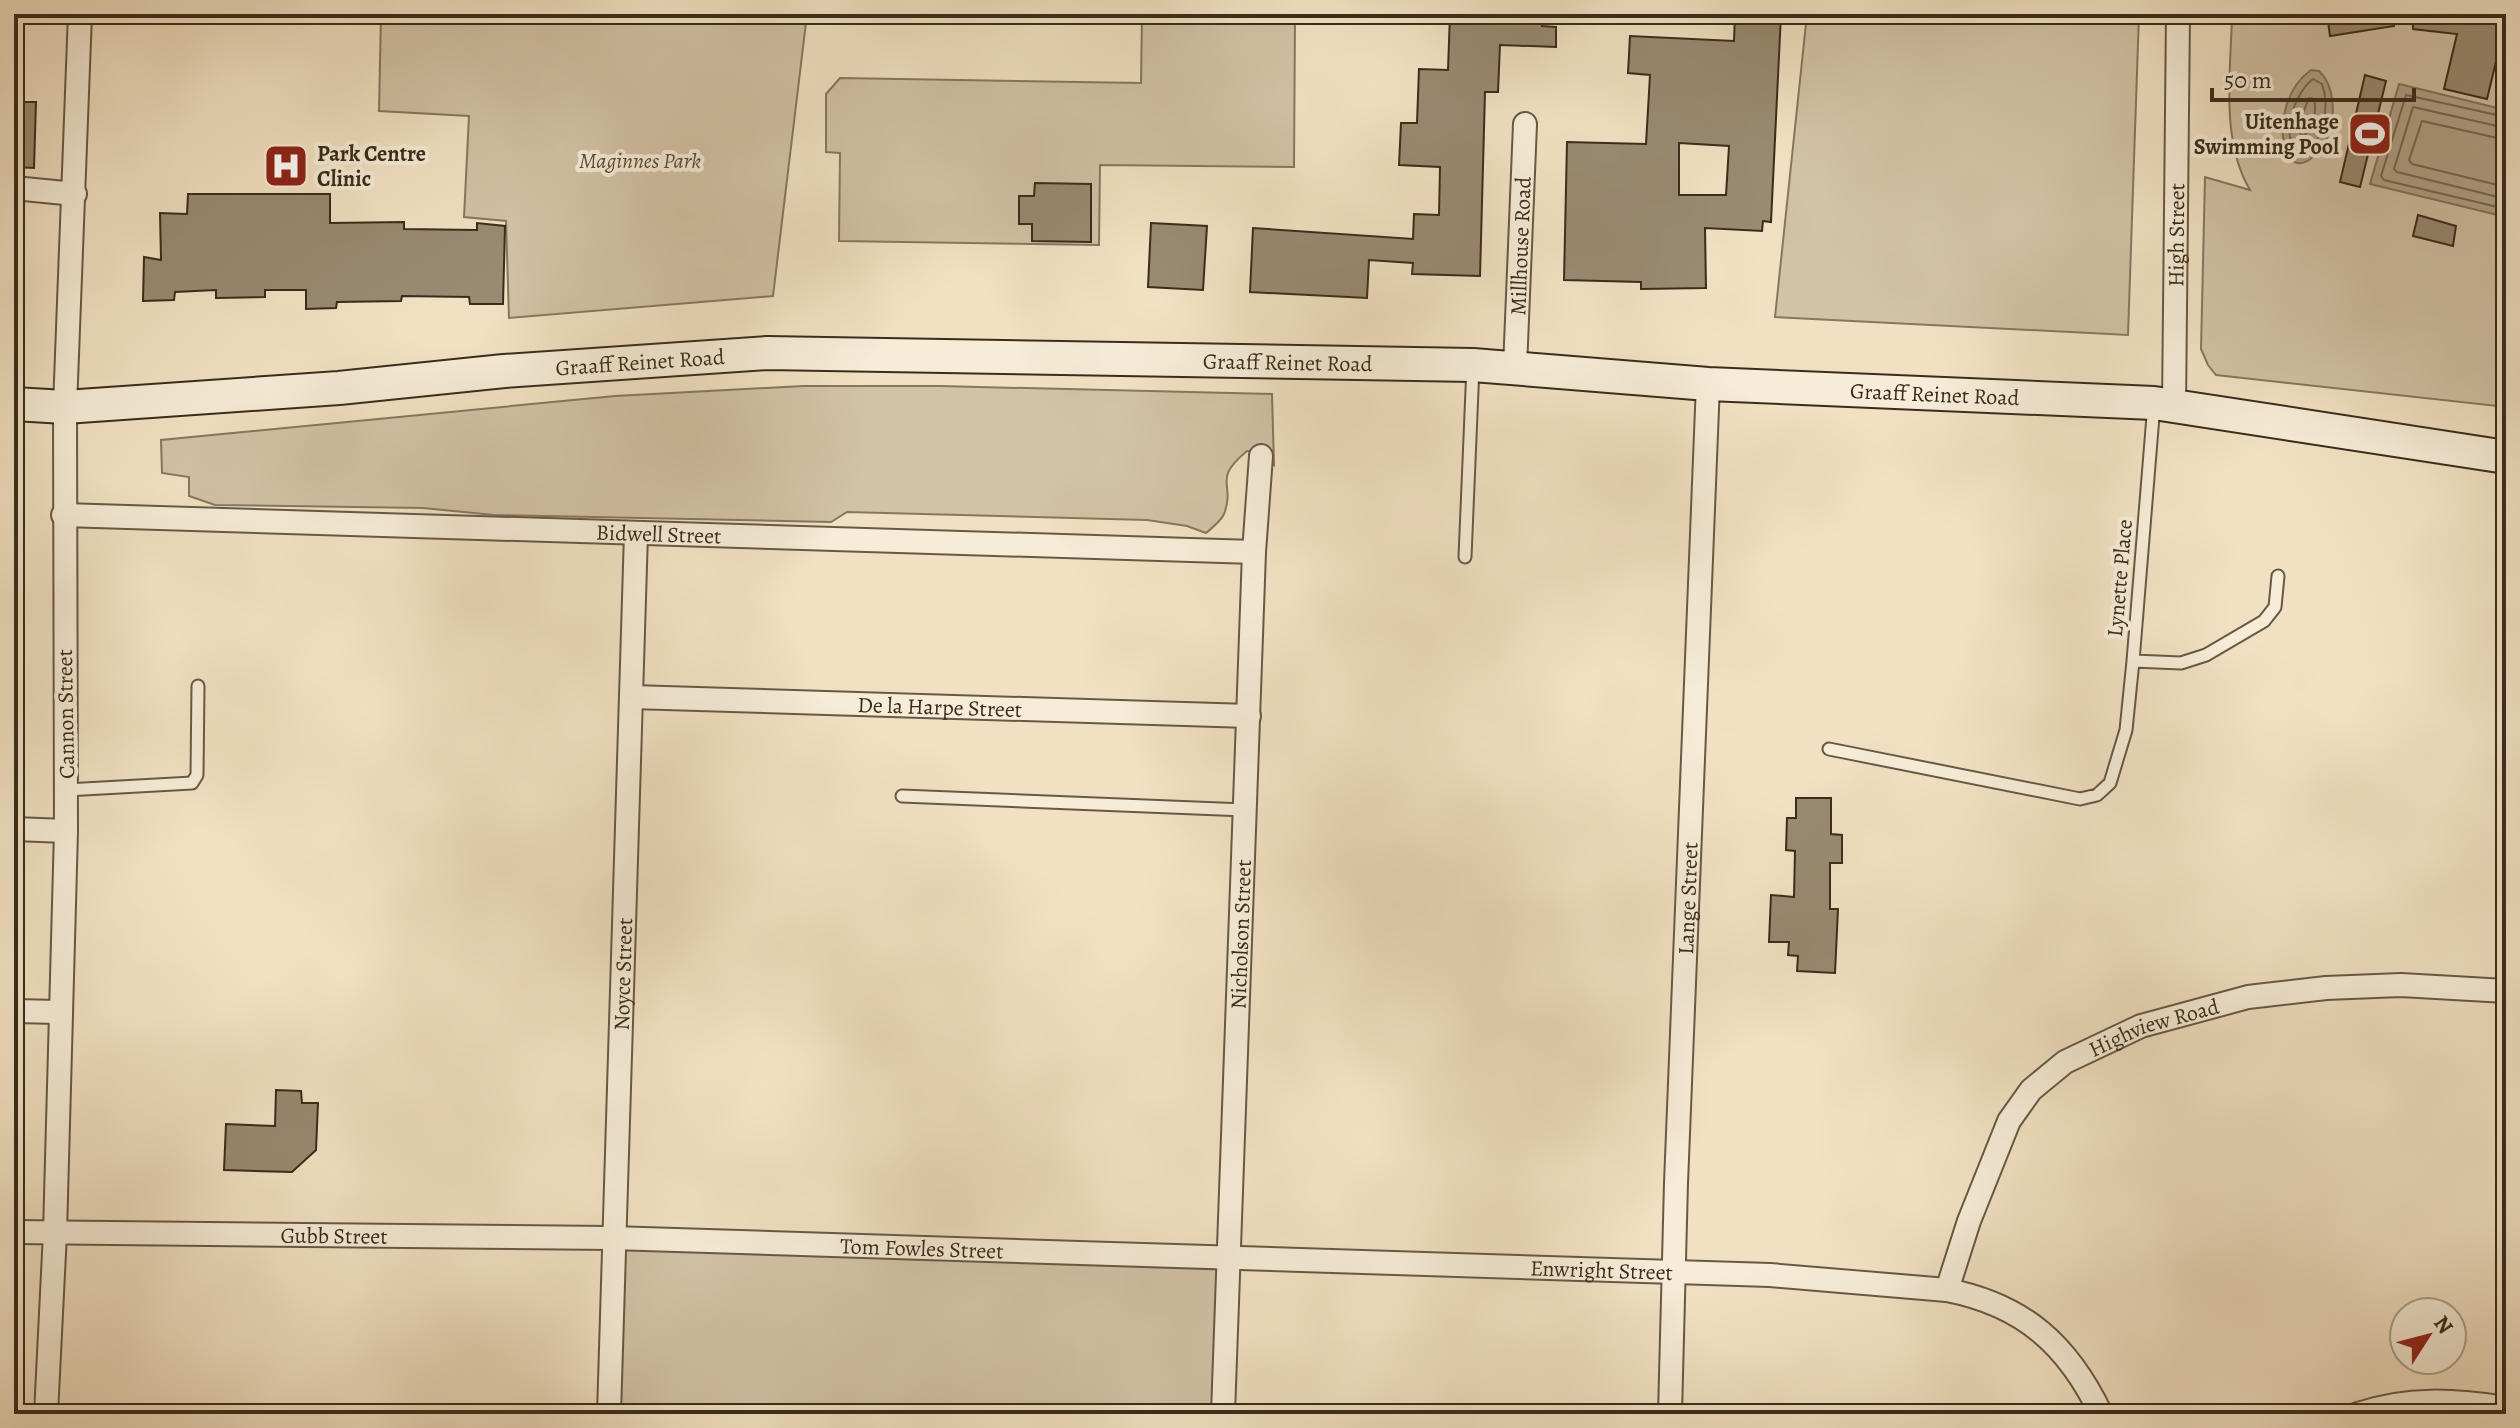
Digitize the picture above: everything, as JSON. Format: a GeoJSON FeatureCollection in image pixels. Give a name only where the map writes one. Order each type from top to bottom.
{"type":"FeatureCollection","features":[{"type":"Feature","properties":{"kind":"main road","name":"Graaff Reinet Road"},"geometry":{"type":"LineString","coordinates":[[14,404],[65,407],[767,353],[1473,365],[1708,384],[2164,405],[2506,457]]}},
{"type":"Feature","properties":{"kind":"street","name":"Cannon Street"},"geometry":{"type":"LineString","coordinates":[[46,1414],[55,1233],[66,831],[63,515],[80,14]]}},
{"type":"Feature","properties":{"kind":"street","name":"High Street"},"geometry":{"type":"LineString","coordinates":[[2164,405],[2178,14]]}},
{"type":"Feature","properties":{"kind":"street","name":"Millhouse Road"},"geometry":{"type":"LineString","coordinates":[[1515,368],[1525,124]]}},
{"type":"Feature","properties":{"kind":"street"},"geometry":{"type":"LineString","coordinates":[[14,188],[75,194]]}},
{"type":"Feature","properties":{"kind":"street","name":"Lange Street"},"geometry":{"type":"LineString","coordinates":[[1670,1414],[1676,1183],[1708,384]]}},
{"type":"Feature","properties":{"kind":"street","name":"Nicholson Street"},"geometry":{"type":"LineString","coordinates":[[1223,1414],[1254,552],[1261,456]]}},
{"type":"Feature","properties":{"kind":"street","name":"Bidwell Street"},"geometry":{"type":"LineString","coordinates":[[63,515],[1254,552]]}},
{"type":"Feature","properties":{"kind":"street","name":"Noyce Street"},"geometry":{"type":"LineString","coordinates":[[609,1414],[636,533]]}},
{"type":"Feature","properties":{"kind":"street","name":"De la Harpe Street"},"geometry":{"type":"LineString","coordinates":[[632,697],[1249,716]]}},
{"type":"Feature","properties":{"kind":"street"},"geometry":{"type":"LineString","coordinates":[[14,829],[66,831]]}},
{"type":"Feature","properties":{"kind":"street","name":"Highview Road"},"geometry":{"type":"LineString","coordinates":[[1947,1290],[1969,1221],[2009,1121],[2031,1090],[2065,1062],[2141,1026],[2248,997],[2326,988],[2401,985],[2506,991]]}},
{"type":"Feature","properties":{"kind":"street"},"geometry":{"type":"LineString","coordinates":[[14,1011],[59,1012]]}},
{"type":"Feature","properties":{"kind":"street","name":"Gubb Street"},"geometry":{"type":"LineString","coordinates":[[14,1232],[612,1238]]}},
{"type":"Feature","properties":{"kind":"street","name":"Tom Fowles Street"},"geometry":{"type":"LineString","coordinates":[[612,1238],[1230,1258]]}},
{"type":"Feature","properties":{"kind":"street","name":"Enwright Street"},"geometry":{"type":"LineString","coordinates":[[1230,1258],[1770,1275],[1947,1290],[1972,1295],[2029,1321],[2056,1345],[2079,1374],[2101,1414]]}},
{"type":"Feature","properties":{"kind":"street"},"geometry":{"type":"LineString","coordinates":[[2358,1414],[2422,1401],[2461,1401],[2506,1408]]}},
{"type":"Feature","properties":{"kind":"lane"},"geometry":{"type":"LineString","coordinates":[[1465,557],[1473,365]]}},
{"type":"Feature","properties":{"kind":"lane","name":"Lynette Place"},"geometry":{"type":"LineString","coordinates":[[2164,405],[2133,661],[2181,663],[2206,655],[2264,621],[2275,607],[2278,576]]}},
{"type":"Feature","properties":{"kind":"lane"},"geometry":{"type":"LineString","coordinates":[[1829,749],[2080,799],[2097,795],[2110,783],[2126,730],[2133,661]]}},
{"type":"Feature","properties":{"kind":"lane"},"geometry":{"type":"LineString","coordinates":[[66,790],[184,786],[192,783],[197,775],[198,686]]}},
{"type":"Feature","properties":{"kind":"lane"},"geometry":{"type":"LineString","coordinates":[[902,796],[1246,810]]}},
{"type":"Feature","properties":{"kind":"green space","name":"Maginnes Park"},"geometry":{"type":"Polygon","coordinates":[[[381,14],[807,14],[773,296],[509,318],[506,221],[464,217],[469,116],[379,111],[381,14]]]}},
{"type":"Feature","properties":{"kind":"green space"},"geometry":{"type":"Polygon","coordinates":[[[1142,14],[1295,14],[1294,167],[1100,165],[1099,245],[839,241],[840,153],[826,152],[826,94],[840,78],[1141,83],[1142,14]]]}},
{"type":"Feature","properties":{"kind":"green space"},"geometry":{"type":"Polygon","coordinates":[[[1807,14],[2139,14],[2128,335],[1775,317],[1807,14]]]}},
{"type":"Feature","properties":{"kind":"green space"},"geometry":{"type":"Polygon","coordinates":[[[2232,14],[2506,14],[2506,407],[2216,375],[2208,365],[2201,349],[2205,177],[2250,190],[2234,149],[2231,127],[2229,81],[2232,14]]]}},
{"type":"Feature","properties":{"kind":"green space"},"geometry":{"type":"Polygon","coordinates":[[[803,386],[1272,394],[1274,465],[1259,451],[1247,451],[1236,461],[1227,476],[1228,495],[1224,514],[1206,533],[1187,526],[1147,520],[847,512],[831,522],[494,515],[423,508],[215,505],[189,496],[189,477],[162,473],[161,440],[615,396],[803,386]]]}},
{"type":"Feature","properties":{"kind":"green space"},"geometry":{"type":"Polygon","coordinates":[[[612,1238],[1230,1258],[1223,1414],[609,1414],[612,1238]]]}},
{"type":"Feature","properties":{"kind":"water"},"geometry":{"type":"Polygon","coordinates":[[[2311,70],[2319,71],[2331,91],[2332,117],[2325,142],[2309,160],[2301,163],[2295,162],[2287,153],[2284,116],[2295,87],[2311,70]]]}},
{"type":"Feature","properties":{"kind":"water"},"geometry":{"type":"Polygon","coordinates":[[[2399,84],[2506,110],[2506,217],[2370,184],[2399,84]]]}},
{"type":"Feature","properties":{"kind":"building"},"geometry":{"type":"Polygon","coordinates":[[[1450,14],[1542,14],[1542,26],[1556,27],[1556,47],[1500,45],[1498,92],[1485,92],[1480,276],[1412,274],[1413,263],[1369,260],[1367,298],[1250,292],[1253,228],[1413,239],[1414,214],[1439,215],[1440,167],[1399,165],[1401,123],[1417,123],[1419,69],[1448,70],[1450,14]]]}},
{"type":"Feature","properties":{"kind":"building"},"geometry":{"type":"Polygon","coordinates":[[[1735,14],[1781,14],[1771,222],[1763,221],[1762,231],[1705,228],[1706,288],[1641,289],[1641,282],[1564,280],[1567,142],[1646,144],[1650,75],[1628,73],[1630,36],[1734,41],[1735,14]],[[1679,143],[1679,195],[1726,195],[1729,146],[1679,143]]]}},
{"type":"Feature","properties":{"kind":"building"},"geometry":{"type":"Polygon","coordinates":[[[2327,14],[2393,14],[2394,26],[2330,36],[2327,14]]]}},
{"type":"Feature","properties":{"kind":"building"},"geometry":{"type":"Polygon","coordinates":[[[2413,14],[2506,14],[2506,46],[2500,45],[2487,99],[2444,89],[2457,34],[2413,29],[2413,14]]]}},
{"type":"Feature","properties":{"kind":"building"},"geometry":{"type":"Polygon","coordinates":[[[2365,75],[2386,81],[2360,187],[2340,182],[2365,75]]]}},
{"type":"Feature","properties":{"kind":"building"},"geometry":{"type":"Polygon","coordinates":[[[14,102],[36,102],[34,168],[14,167],[14,102]]]}},
{"type":"Feature","properties":{"kind":"building"},"geometry":{"type":"Polygon","coordinates":[[[1035,183],[1091,184],[1091,242],[1032,241],[1032,224],[1019,224],[1019,196],[1034,196],[1035,183]]]}},
{"type":"Feature","properties":{"kind":"building"},"geometry":{"type":"Polygon","coordinates":[[[188,194],[330,194],[330,223],[404,222],[404,229],[477,230],[477,223],[505,226],[503,304],[470,304],[469,297],[402,296],[401,301],[337,302],[336,308],[306,309],[306,290],[265,290],[265,297],[216,298],[216,290],[175,292],[174,300],[143,301],[144,257],[161,260],[160,213],[187,214],[188,194]]]}},
{"type":"Feature","properties":{"kind":"building"},"geometry":{"type":"Polygon","coordinates":[[[2418,215],[2456,226],[2453,246],[2413,236],[2418,215]]]}},
{"type":"Feature","properties":{"kind":"building"},"geometry":{"type":"Polygon","coordinates":[[[1151,223],[1207,226],[1203,290],[1148,287],[1151,223]]]}},
{"type":"Feature","properties":{"kind":"building"},"geometry":{"type":"Polygon","coordinates":[[[1796,798],[1831,798],[1831,834],[1842,835],[1842,863],[1830,863],[1830,909],[1838,909],[1835,973],[1797,971],[1798,956],[1788,955],[1789,942],[1769,942],[1771,895],[1794,897],[1795,851],[1786,850],[1787,818],[1796,818],[1796,798]]]}},
{"type":"Feature","properties":{"kind":"building"},"geometry":{"type":"Polygon","coordinates":[[[276,1090],[301,1091],[302,1103],[318,1103],[316,1150],[292,1172],[224,1170],[226,1124],[275,1126],[276,1090]]]}},
{"type":"Feature","properties":{"kind":"place","name":"Uitenhage Swimming Pool"},"geometry":{"type":"Point","coordinates":[2370,134]}},
{"type":"Feature","properties":{"kind":"place","name":"Park Centre Clinic"},"geometry":{"type":"Point","coordinates":[286,166]}}]}
